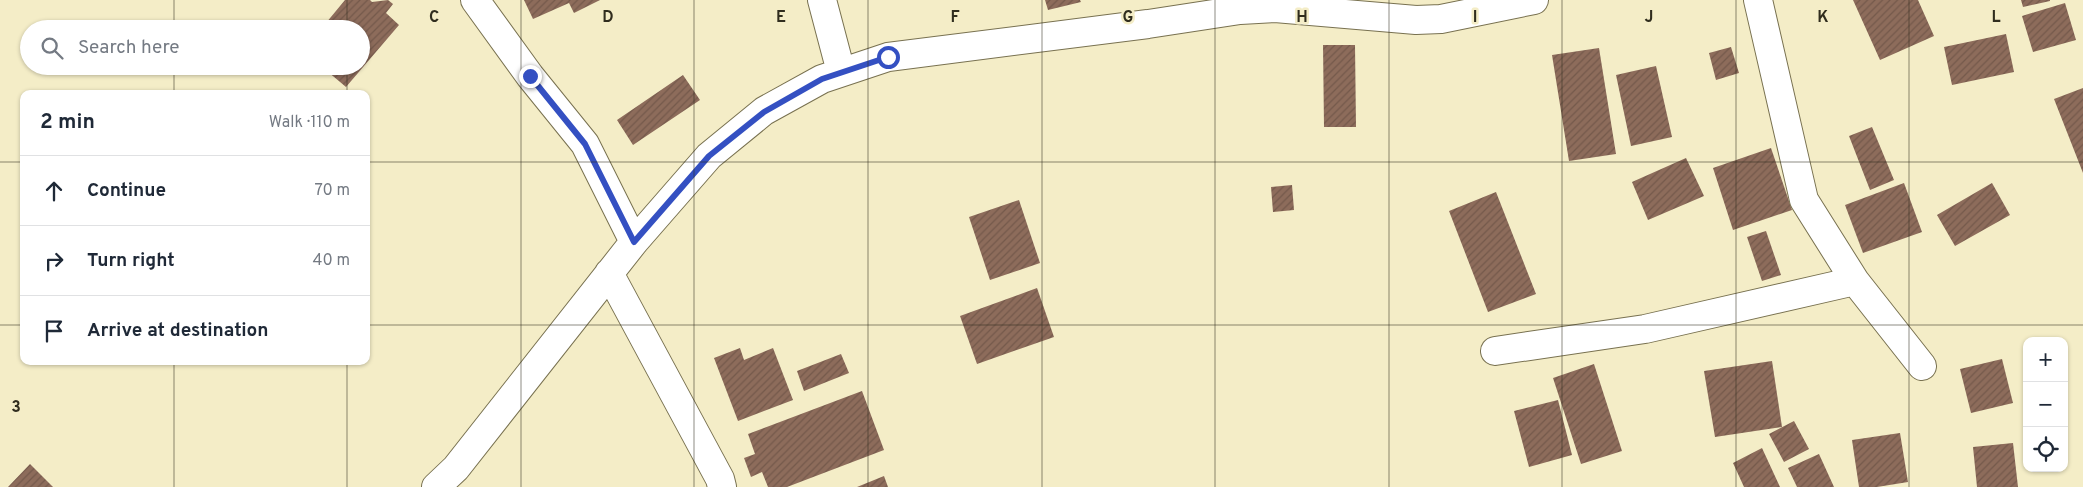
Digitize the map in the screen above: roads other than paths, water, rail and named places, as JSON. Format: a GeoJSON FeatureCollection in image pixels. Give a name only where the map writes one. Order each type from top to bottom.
{"type":"FeatureCollection","features":[{"type":"Feature","properties":{"kind":"street"},"geometry":{"type":"LineString","coordinates":[[475,0],[530,76],[585,144],[634,242]]}},
{"type":"Feature","properties":{"kind":"street"},"geometry":{"type":"LineString","coordinates":[[822,0],[841,72]]}},
{"type":"Feature","properties":{"kind":"street"},"geometry":{"type":"LineString","coordinates":[[436,487],[456,468],[634,242],[709,156],[764,112],[822,79],[888,57],[1148,24],[1275,4],[1416,20],[1441,19],[1534,0]]}},
{"type":"Feature","properties":{"kind":"street"},"geometry":{"type":"LineString","coordinates":[[1758,0],[1804,200],[1855,281],[1922,366]]}},
{"type":"Feature","properties":{"kind":"street"},"geometry":{"type":"LineString","coordinates":[[609,273],[720,479],[722,487]]}},
{"type":"Feature","properties":{"kind":"street"},"geometry":{"type":"LineString","coordinates":[[1495,351],[1645,329],[1855,281]]}}]}
